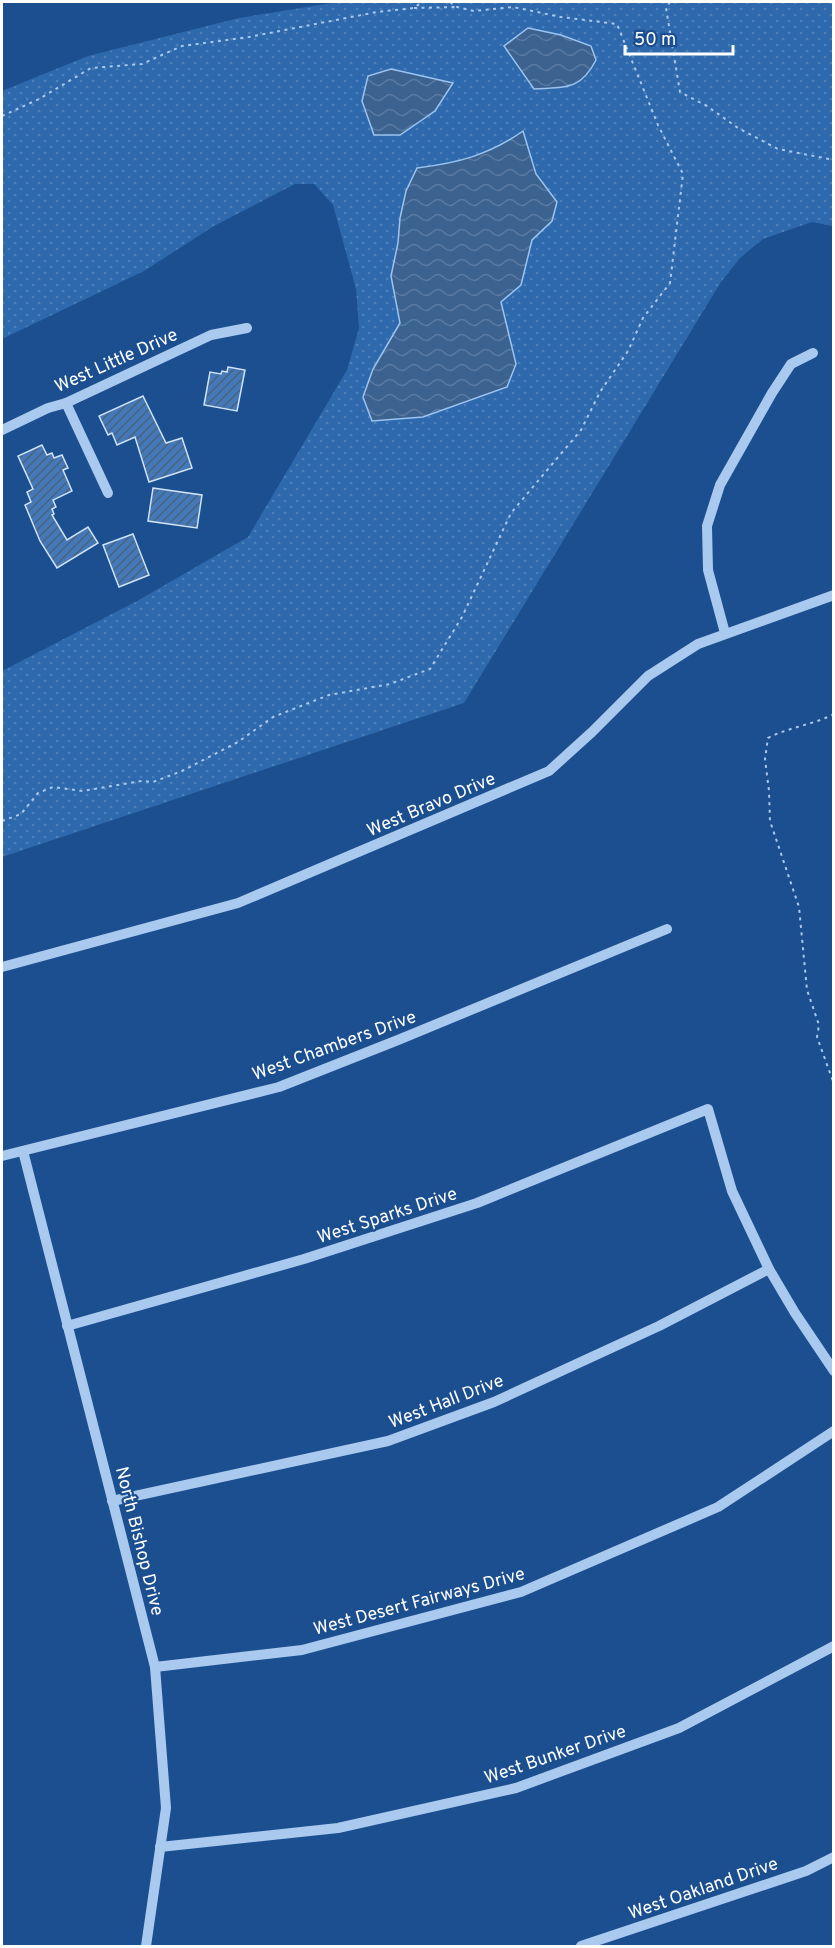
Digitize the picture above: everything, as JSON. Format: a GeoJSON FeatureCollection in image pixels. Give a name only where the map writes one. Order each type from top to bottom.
{"type":"FeatureCollection","features":[{"type":"Feature","properties":{"kind":"street","name":"West Little Drive"},"geometry":{"type":"LineString","coordinates":[[2,430],[212,335],[247,328]]}},
{"type":"Feature","properties":{"kind":"street"},"geometry":{"type":"LineString","coordinates":[[725,633],[708,570],[706,526],[720,485],[772,393],[791,364],[813,353]]}},
{"type":"Feature","properties":{"kind":"street"},"geometry":{"type":"LineString","coordinates":[[66,403],[108,493]]}},
{"type":"Feature","properties":{"kind":"street","name":"West Bravo Drive"},"geometry":{"type":"LineString","coordinates":[[2,967],[238,903],[549,771],[648,676],[698,644],[834,595]]}},
{"type":"Feature","properties":{"kind":"street","name":"West Chambers Drive"},"geometry":{"type":"LineString","coordinates":[[2,1156],[279,1086],[398,1040],[667,928]]}},
{"type":"Feature","properties":{"kind":"street","name":"West Sparks Drive"},"geometry":{"type":"LineString","coordinates":[[67,1326],[304,1259],[477,1203],[708,1109],[732,1191],[769,1269]]}},
{"type":"Feature","properties":{"kind":"street","name":"North Bishop Drive"},"geometry":{"type":"LineString","coordinates":[[23,1151],[155,1667],[166,1808],[146,1947]]}},
{"type":"Feature","properties":{"kind":"street"},"geometry":{"type":"LineString","coordinates":[[769,1269],[834,1371]]}},
{"type":"Feature","properties":{"kind":"street","name":"West Hall Drive"},"geometry":{"type":"LineString","coordinates":[[112,1501],[388,1441],[494,1402],[659,1326],[769,1269]]}},
{"type":"Feature","properties":{"kind":"street","name":"West Desert Fairways Drive"},"geometry":{"type":"LineString","coordinates":[[155,1667],[302,1650],[521,1592],[718,1507],[834,1431]]}},
{"type":"Feature","properties":{"kind":"street","name":"West Bunker Drive"},"geometry":{"type":"LineString","coordinates":[[160,1847],[338,1828],[516,1788],[679,1728],[834,1646]]}},
{"type":"Feature","properties":{"kind":"street","name":"West Oakland Drive"},"geometry":{"type":"LineString","coordinates":[[581,1947],[806,1871],[834,1857]]}},
{"type":"Feature","properties":{"kind":"path"},"geometry":{"type":"LineString","coordinates":[[414,8],[422,2]]}},
{"type":"Feature","properties":{"kind":"path"},"geometry":{"type":"LineString","coordinates":[[450,2],[457,7]]}},
{"type":"Feature","properties":{"kind":"path"},"geometry":{"type":"LineString","coordinates":[[670,2],[666,8],[667,17],[680,92],[707,106],[738,128],[778,149],[834,160]]}},
{"type":"Feature","properties":{"kind":"path"},"geometry":{"type":"LineString","coordinates":[[2,116],[39,99],[91,68],[142,64],[182,46],[249,37],[377,12],[414,8],[457,7],[474,11],[513,7],[561,17],[617,24],[658,125],[683,174],[670,283],[643,318],[628,351],[600,392],[580,430],[511,513],[462,617],[430,669],[390,684],[329,694],[273,717],[238,742],[182,771],[153,782],[142,781],[82,791],[54,787],[38,794],[21,814],[2,821]]}},
{"type":"Feature","properties":{"kind":"path"},"geometry":{"type":"LineString","coordinates":[[834,714],[819,722],[782,731],[768,738],[765,759],[770,791],[770,821],[799,907],[807,990],[819,1025],[817,1037],[834,1084]]}},
{"type":"Feature","properties":{"kind":"shaded area"},"geometry":{"type":"Polygon","coordinates":[[[338,2],[833,2],[833,226],[812,222],[763,239],[740,258],[721,282],[464,703],[2,857],[2,671],[137,601],[248,537],[347,370],[359,328],[356,289],[333,205],[314,184],[295,184],[214,226],[144,271],[2,339],[2,91],[88,56],[239,18],[338,2]]]}},
{"type":"Feature","properties":{"kind":"water"},"geometry":{"type":"Polygon","coordinates":[[[528,28],[561,35],[591,46],[596,60],[578,82],[563,87],[534,89],[504,46],[528,28]]]}},
{"type":"Feature","properties":{"kind":"water"},"geometry":{"type":"Polygon","coordinates":[[[391,69],[453,83],[435,111],[400,135],[374,135],[362,101],[368,76],[391,69]]]}},
{"type":"Feature","properties":{"kind":"water"},"geometry":{"type":"Polygon","coordinates":[[[523,131],[536,174],[557,202],[552,221],[532,240],[521,285],[501,302],[516,364],[507,387],[423,417],[372,421],[363,397],[373,369],[400,323],[391,276],[406,191],[417,168],[473,157],[523,131]]]}},
{"type":"Feature","properties":{"kind":"building"},"geometry":{"type":"Polygon","coordinates":[[[228,367],[245,370],[237,411],[204,405],[210,372],[221,374],[222,371],[227,372],[228,367]]]}},
{"type":"Feature","properties":{"kind":"building"},"geometry":{"type":"Polygon","coordinates":[[[143,396],[166,443],[182,438],[192,468],[149,482],[135,437],[117,445],[112,433],[108,435],[99,416],[143,396]]]}},
{"type":"Feature","properties":{"kind":"building"},"geometry":{"type":"Polygon","coordinates":[[[42,445],[47,455],[52,453],[54,458],[62,455],[68,468],[63,470],[72,491],[53,500],[56,507],[52,509],[54,514],[52,515],[67,540],[88,527],[98,543],[57,568],[40,541],[25,505],[31,502],[27,492],[33,489],[18,456],[42,445]]]}},
{"type":"Feature","properties":{"kind":"building"},"geometry":{"type":"Polygon","coordinates":[[[153,488],[202,495],[197,528],[148,521],[153,488]]]}},
{"type":"Feature","properties":{"kind":"building"},"geometry":{"type":"Polygon","coordinates":[[[133,534],[149,575],[119,587],[103,545],[133,534]]]}}]}
